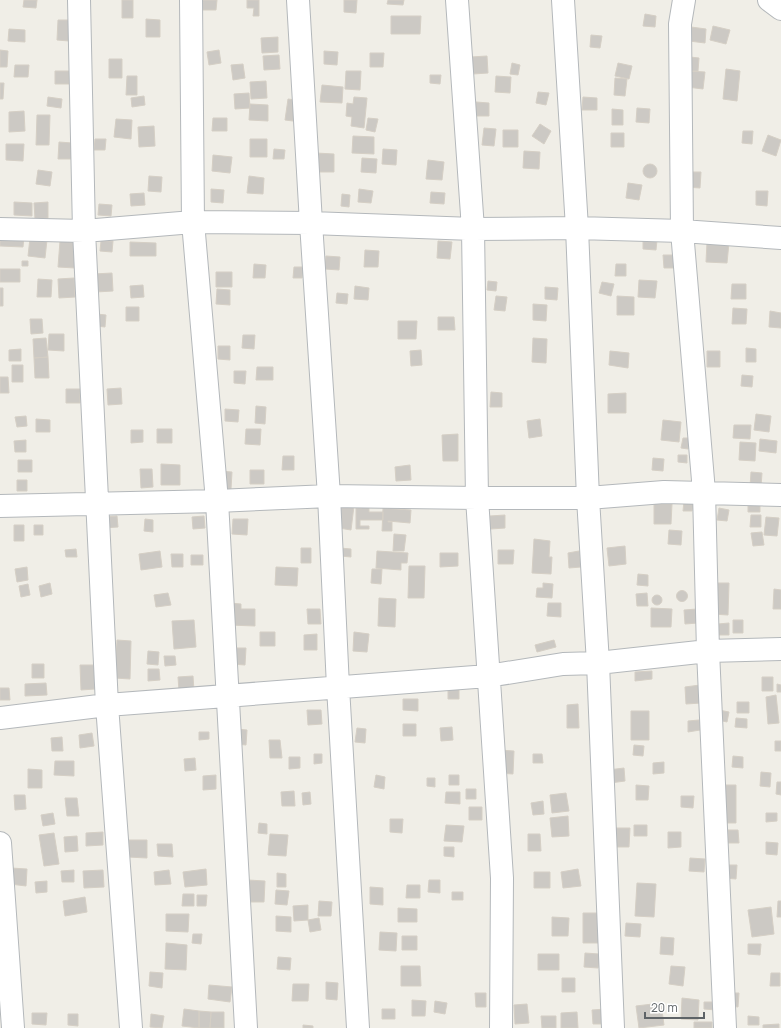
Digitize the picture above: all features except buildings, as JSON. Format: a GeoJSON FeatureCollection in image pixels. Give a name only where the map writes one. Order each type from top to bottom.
{"type":"FeatureCollection","features":[{"type":"Feature","properties":{"kind":"street"},"geometry":{"type":"LineString","coordinates":[[79,0],[84,231],[107,705],[131,1028]]}},
{"type":"Feature","properties":{"kind":"street"},"geometry":{"type":"LineString","coordinates":[[191,0],[193,222],[217,501],[246,1028]]}},
{"type":"Feature","properties":{"kind":"street"},"geometry":{"type":"LineString","coordinates":[[298,0],[329,496],[338,687],[358,1028]]}},
{"type":"Feature","properties":{"kind":"street"},"geometry":{"type":"LineString","coordinates":[[457,0],[473,229],[477,498],[502,878],[501,1028]]}},
{"type":"Feature","properties":{"kind":"street"},"geometry":{"type":"LineString","coordinates":[[563,0],[577,228],[588,498],[598,663],[613,1028]]}},
{"type":"Feature","properties":{"kind":"street"},"geometry":{"type":"LineString","coordinates":[[684,0],[680,24],[682,231],[704,492],[708,651],[725,1028]]}},
{"type":"Feature","properties":{"kind":"street"},"geometry":{"type":"LineString","coordinates":[[769,0],[781,9]]}},
{"type":"Feature","properties":{"kind":"street"},"geometry":{"type":"LineString","coordinates":[[0,229],[84,231],[193,222],[311,223],[473,229],[577,228],[682,231],[781,238]]}},
{"type":"Feature","properties":{"kind":"street"},"geometry":{"type":"LineString","coordinates":[[0,506],[217,501],[329,496],[588,498],[664,492],[781,495]]}},
{"type":"Feature","properties":{"kind":"street"},"geometry":{"type":"LineString","coordinates":[[0,718],[107,705],[488,676],[563,664],[598,663],[708,651],[781,649]]}},
{"type":"Feature","properties":{"kind":"street"},"geometry":{"type":"LineString","coordinates":[[0,843],[13,1028]]}}]}
